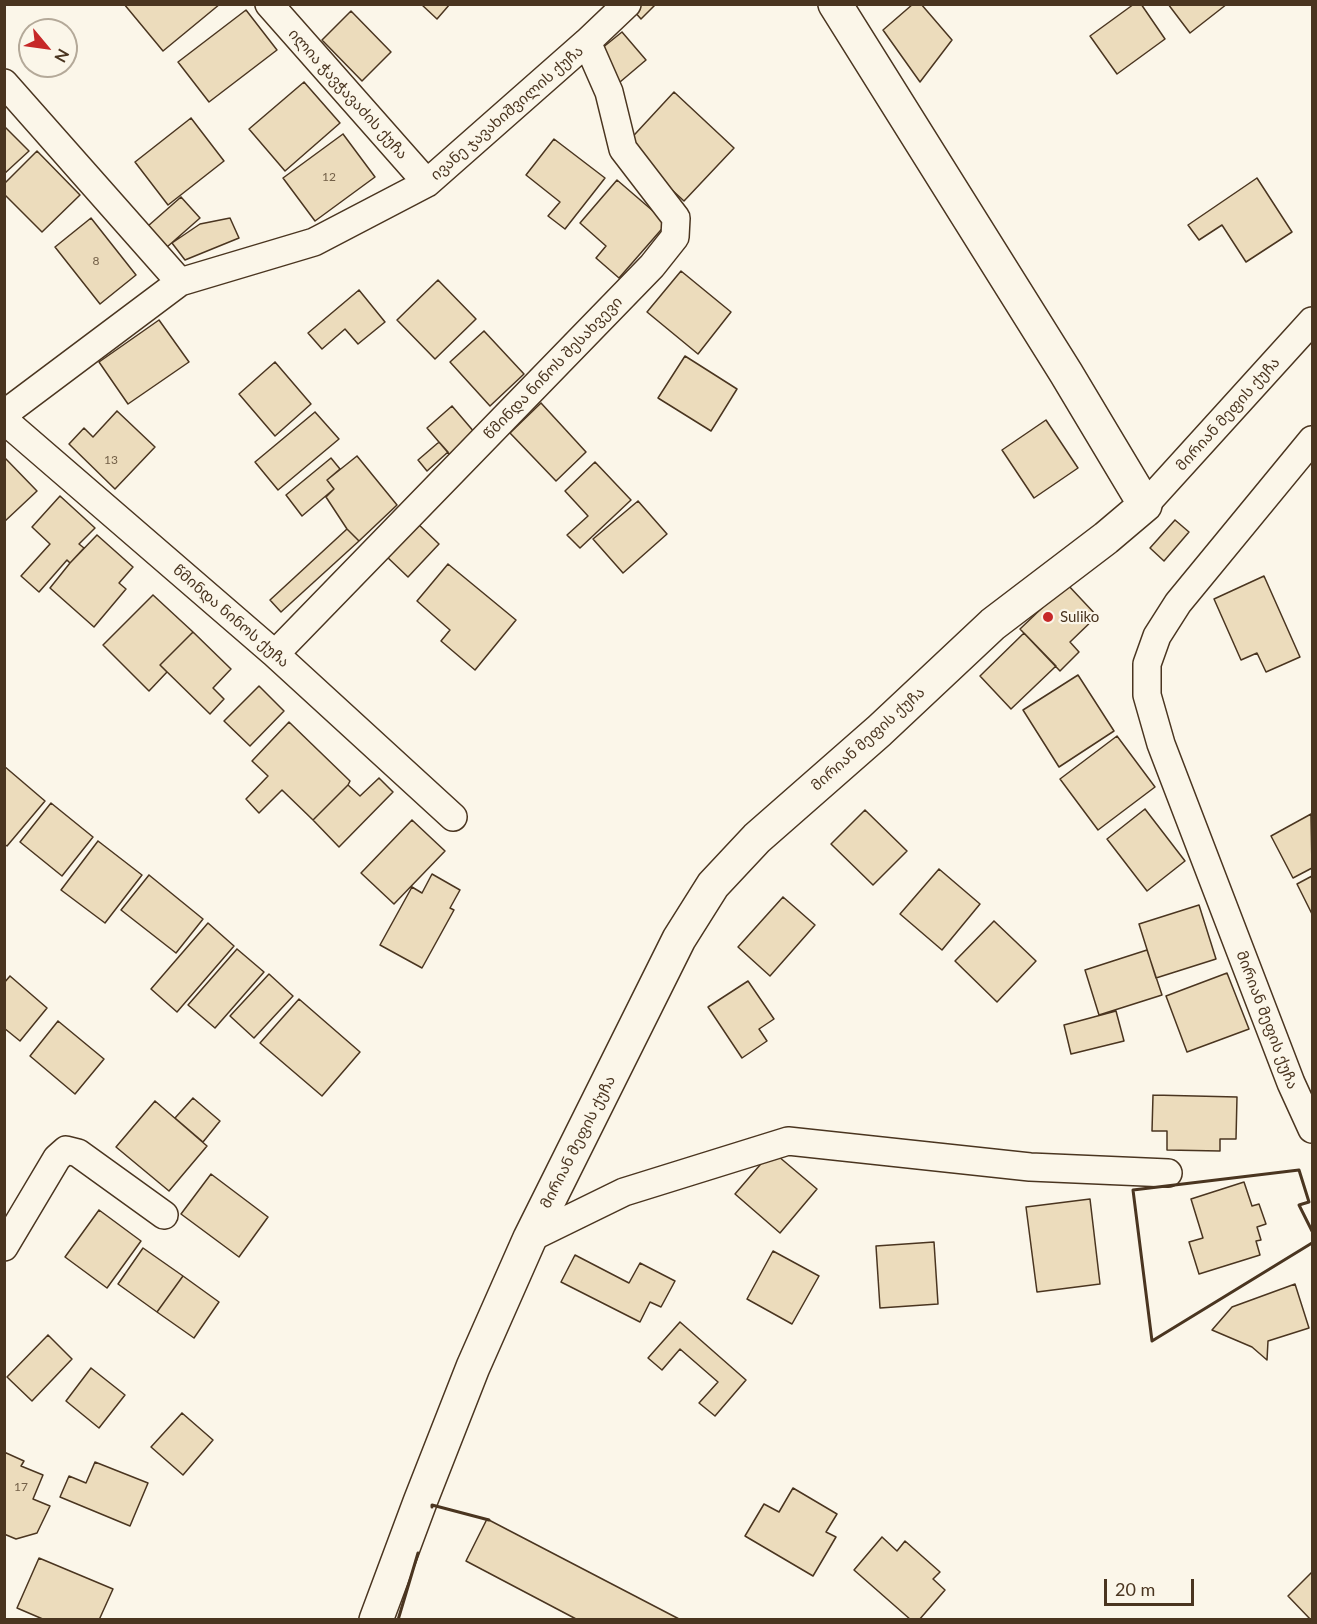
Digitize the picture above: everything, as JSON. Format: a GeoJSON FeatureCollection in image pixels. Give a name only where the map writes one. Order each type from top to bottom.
{"type":"FeatureCollection","features":[{"type":"Feature","properties":{"kind":"street","name":"ილია ჭავჭავაძის ქუჩა"},"geometry":{"type":"LineString","coordinates":[[269,4],[427,183]]}},
{"type":"Feature","properties":{"kind":"street","name":"ივანე ჯავახიშვილის ქუჩა"},"geometry":{"type":"LineString","coordinates":[[4,414],[180,282],[314,242],[427,183],[627,4]]}},
{"type":"Feature","properties":{"kind":"street"},"geometry":{"type":"LineString","coordinates":[[836,4],[1066,373],[1145,505]]}},
{"type":"Feature","properties":{"kind":"street","name":"წმინდა ნინოს შესახვევი"},"geometry":{"type":"LineString","coordinates":[[275,654],[652,266],[675,237],[676,218],[623,149],[609,92],[587,42]]}},
{"type":"Feature","properties":{"kind":"street"},"geometry":{"type":"LineString","coordinates":[[4,83],[180,282]]}},
{"type":"Feature","properties":{"kind":"street","name":"მირიან მეფის ქუჩა"},"geometry":{"type":"LineString","coordinates":[[376,1620],[473,1367],[530,1238],[679,939],[713,885],[757,838],[879,731],[993,624],[1106,538],[1145,505],[1312,321]]}},
{"type":"Feature","properties":{"kind":"street","name":"წმინდა ნინოს ქუჩა"},"geometry":{"type":"LineString","coordinates":[[4,420],[275,654],[453,817]]}},
{"type":"Feature","properties":{"kind":"street","name":"მირიან მეფის ქუჩა"},"geometry":{"type":"LineString","coordinates":[[1312,440],[1178,603],[1157,636],[1147,664],[1147,695],[1161,744],[1291,1083],[1312,1129]]}},
{"type":"Feature","properties":{"kind":"street","name":"მირიან მეფის ქუჩა"},"geometry":{"type":"LineString","coordinates":[[530,1238],[624,1192],[788,1142],[1030,1167],[1168,1173]]}},
{"type":"Feature","properties":{"kind":"street"},"geometry":{"type":"LineString","coordinates":[[4,1248],[57,1158],[66,1150],[78,1153],[164,1215]]}},
{"type":"Feature","properties":{"kind":"building"},"geometry":{"type":"Polygon","coordinates":[[[124,4],[220,4],[163,51],[124,4]]]}},
{"type":"Feature","properties":{"kind":"building"},"geometry":{"type":"Polygon","coordinates":[[[421,4],[450,4],[437,19],[421,4]]]}},
{"type":"Feature","properties":{"kind":"building"},"geometry":{"type":"Polygon","coordinates":[[[639,4],[656,4],[641,19],[633,10],[639,4]]]}},
{"type":"Feature","properties":{"kind":"building"},"geometry":{"type":"Polygon","coordinates":[[[913,4],[921,4],[952,40],[920,82],[883,30],[913,4]]]}},
{"type":"Feature","properties":{"kind":"building"},"geometry":{"type":"Polygon","coordinates":[[[1134,4],[1141,4],[1165,39],[1117,74],[1090,36],[1134,4]]]}},
{"type":"Feature","properties":{"kind":"building"},"geometry":{"type":"Polygon","coordinates":[[[1168,4],[1227,4],[1190,33],[1168,4]]]}},
{"type":"Feature","properties":{"kind":"building"},"geometry":{"type":"Polygon","coordinates":[[[246,10],[277,50],[209,102],[178,62],[246,10]]]}},
{"type":"Feature","properties":{"kind":"building"},"geometry":{"type":"Polygon","coordinates":[[[351,11],[391,52],[362,81],[322,40],[351,11]]]}},
{"type":"Feature","properties":{"kind":"building"},"geometry":{"type":"Polygon","coordinates":[[[622,32],[646,60],[620,82],[596,53],[622,32]]]}},
{"type":"Feature","properties":{"kind":"building"},"geometry":{"type":"Polygon","coordinates":[[[304,82],[340,123],[285,171],[249,129],[304,82]]]}},
{"type":"Feature","properties":{"kind":"building"},"geometry":{"type":"Polygon","coordinates":[[[674,92],[734,148],[684,201],[624,146],[674,92]]]}},
{"type":"Feature","properties":{"kind":"building"},"geometry":{"type":"Polygon","coordinates":[[[191,118],[224,161],[168,205],[135,162],[191,118]]]}},
{"type":"Feature","properties":{"kind":"building"},"geometry":{"type":"Polygon","coordinates":[[[4,126],[29,151],[4,174],[4,126]]]}},
{"type":"Feature","properties":{"kind":"building"},"geometry":{"type":"Polygon","coordinates":[[[343,134],[375,177],[315,221],[283,178],[343,134]]]}},
{"type":"Feature","properties":{"kind":"building"},"geometry":{"type":"Polygon","coordinates":[[[554,139],[605,178],[565,229],[548,216],[560,202],[526,175],[554,139]]]}},
{"type":"Feature","properties":{"kind":"building"},"geometry":{"type":"Polygon","coordinates":[[[37,151],[80,195],[42,232],[4,194],[4,184],[37,151]]]}},
{"type":"Feature","properties":{"kind":"building"},"geometry":{"type":"Polygon","coordinates":[[[1257,178],[1292,232],[1246,262],[1222,225],[1199,240],[1188,225],[1257,178]]]}},
{"type":"Feature","properties":{"kind":"building"},"geometry":{"type":"Polygon","coordinates":[[[617,180],[667,223],[619,278],[596,258],[606,246],[580,223],[617,180]]]}},
{"type":"Feature","properties":{"kind":"building"},"geometry":{"type":"Polygon","coordinates":[[[181,197],[200,218],[167,247],[148,226],[181,197]]]}},
{"type":"Feature","properties":{"kind":"building"},"geometry":{"type":"Polygon","coordinates":[[[91,218],[136,275],[100,304],[55,247],[91,218]]]}},
{"type":"Feature","properties":{"kind":"building"},"geometry":{"type":"Polygon","coordinates":[[[230,218],[239,238],[185,260],[172,243],[200,224],[230,218]]]}},
{"type":"Feature","properties":{"kind":"building"},"geometry":{"type":"Polygon","coordinates":[[[681,271],[731,312],[698,354],[647,312],[681,271]]]}},
{"type":"Feature","properties":{"kind":"building"},"geometry":{"type":"Polygon","coordinates":[[[438,280],[476,319],[435,359],[397,320],[438,280]]]}},
{"type":"Feature","properties":{"kind":"building"},"geometry":{"type":"Polygon","coordinates":[[[359,290],[385,322],[358,344],[345,329],[322,349],[308,333],[359,290]]]}},
{"type":"Feature","properties":{"kind":"building"},"geometry":{"type":"Polygon","coordinates":[[[159,320],[189,362],[128,404],[99,362],[159,320]]]}},
{"type":"Feature","properties":{"kind":"building"},"geometry":{"type":"Polygon","coordinates":[[[484,331],[524,374],[490,406],[450,362],[484,331]]]}},
{"type":"Feature","properties":{"kind":"building"},"geometry":{"type":"Polygon","coordinates":[[[685,356],[737,389],[711,431],[658,398],[685,356]]]}},
{"type":"Feature","properties":{"kind":"building"},"geometry":{"type":"Polygon","coordinates":[[[275,362],[311,404],[275,436],[239,394],[275,362]]]}},
{"type":"Feature","properties":{"kind":"building"},"geometry":{"type":"Polygon","coordinates":[[[541,403],[586,452],[556,481],[510,433],[541,403]]]}},
{"type":"Feature","properties":{"kind":"building"},"geometry":{"type":"Polygon","coordinates":[[[452,406],[475,433],[450,455],[427,428],[452,406]]]}},
{"type":"Feature","properties":{"kind":"building"},"geometry":{"type":"Polygon","coordinates":[[[117,411],[155,447],[115,489],[69,444],[84,428],[93,437],[117,411]]]}},
{"type":"Feature","properties":{"kind":"building"},"geometry":{"type":"Polygon","coordinates":[[[315,412],[339,439],[278,490],[255,462],[315,412]]]}},
{"type":"Feature","properties":{"kind":"building"},"geometry":{"type":"Polygon","coordinates":[[[1046,420],[1078,468],[1034,498],[1002,450],[1046,420]]]}},
{"type":"Feature","properties":{"kind":"building"},"geometry":{"type":"Polygon","coordinates":[[[439,442],[448,452],[427,471],[418,460],[439,442]]]}},
{"type":"Feature","properties":{"kind":"building"},"geometry":{"type":"Polygon","coordinates":[[[357,456],[397,505],[359,541],[347,529],[326,497],[334,489],[327,480],[357,456]]]}},
{"type":"Feature","properties":{"kind":"building"},"geometry":{"type":"Polygon","coordinates":[[[331,458],[340,469],[327,480],[334,489],[302,516],[286,495],[331,458]]]}},
{"type":"Feature","properties":{"kind":"building"},"geometry":{"type":"Polygon","coordinates":[[[4,459],[37,491],[4,522],[4,459]]]}},
{"type":"Feature","properties":{"kind":"building"},"geometry":{"type":"Polygon","coordinates":[[[595,462],[631,500],[580,548],[567,535],[588,516],[565,491],[595,462]]]}},
{"type":"Feature","properties":{"kind":"building"},"geometry":{"type":"Polygon","coordinates":[[[60,496],[95,528],[79,544],[84,548],[70,563],[67,560],[39,592],[21,576],[50,544],[32,527],[60,496]]]}},
{"type":"Feature","properties":{"kind":"building"},"geometry":{"type":"Polygon","coordinates":[[[638,501],[667,534],[623,573],[593,539],[638,501]]]}},
{"type":"Feature","properties":{"kind":"building"},"geometry":{"type":"Polygon","coordinates":[[[1175,520],[1189,532],[1164,561],[1150,548],[1175,520]]]}},
{"type":"Feature","properties":{"kind":"building"},"geometry":{"type":"Polygon","coordinates":[[[416,522],[439,544],[408,577],[385,555],[416,522]]]}},
{"type":"Feature","properties":{"kind":"building"},"geometry":{"type":"Polygon","coordinates":[[[347,529],[359,541],[281,612],[270,600],[347,529]]]}},
{"type":"Feature","properties":{"kind":"building"},"geometry":{"type":"Polygon","coordinates":[[[97,535],[133,567],[119,583],[126,589],[94,627],[50,588],[97,535]]]}},
{"type":"Feature","properties":{"kind":"building"},"geometry":{"type":"Polygon","coordinates":[[[448,564],[516,620],[475,670],[441,641],[450,630],[417,601],[448,564]]]}},
{"type":"Feature","properties":{"kind":"building"},"geometry":{"type":"Polygon","coordinates":[[[1264,576],[1300,657],[1266,672],[1257,653],[1241,660],[1214,599],[1264,576]]]}},
{"type":"Feature","properties":{"kind":"building"},"geometry":{"type":"Polygon","coordinates":[[[1067,584],[1097,616],[1070,642],[1079,652],[1060,671],[1020,629],[1067,584]]]}},
{"type":"Feature","properties":{"kind":"building"},"geometry":{"type":"Polygon","coordinates":[[[153,595],[193,632],[160,665],[167,672],[149,691],[103,645],[153,595]]]}},
{"type":"Feature","properties":{"kind":"building"},"geometry":{"type":"Polygon","coordinates":[[[193,632],[231,669],[213,688],[224,699],[210,714],[160,665],[193,632]]]}},
{"type":"Feature","properties":{"kind":"building"},"geometry":{"type":"Polygon","coordinates":[[[1024,633],[1056,666],[1011,709],[980,676],[1024,633]]]}},
{"type":"Feature","properties":{"kind":"building"},"geometry":{"type":"Polygon","coordinates":[[[1078,675],[1114,731],[1059,767],[1023,710],[1078,675]]]}},
{"type":"Feature","properties":{"kind":"building"},"geometry":{"type":"Polygon","coordinates":[[[259,686],[284,711],[250,746],[224,721],[259,686]]]}},
{"type":"Feature","properties":{"kind":"building"},"geometry":{"type":"Polygon","coordinates":[[[289,722],[350,781],[313,820],[282,790],[259,813],[246,799],[268,776],[252,761],[289,722]]]}},
{"type":"Feature","properties":{"kind":"building"},"geometry":{"type":"Polygon","coordinates":[[[1117,736],[1155,787],[1098,830],[1060,779],[1117,736]]]}},
{"type":"Feature","properties":{"kind":"building"},"geometry":{"type":"Polygon","coordinates":[[[4,766],[45,801],[7,846],[4,844],[4,766]]]}},
{"type":"Feature","properties":{"kind":"building"},"geometry":{"type":"Polygon","coordinates":[[[379,778],[393,792],[339,847],[313,820],[348,785],[360,796],[379,778]]]}},
{"type":"Feature","properties":{"kind":"building"},"geometry":{"type":"Polygon","coordinates":[[[51,803],[93,837],[62,876],[20,842],[51,803]]]}},
{"type":"Feature","properties":{"kind":"building"},"geometry":{"type":"Polygon","coordinates":[[[1145,809],[1185,861],[1147,891],[1107,839],[1145,809]]]}},
{"type":"Feature","properties":{"kind":"building"},"geometry":{"type":"Polygon","coordinates":[[[865,810],[907,851],[873,885],[831,844],[865,810]]]}},
{"type":"Feature","properties":{"kind":"building"},"geometry":{"type":"Polygon","coordinates":[[[1311,814],[1312,868],[1293,878],[1271,836],[1311,814]]]}},
{"type":"Feature","properties":{"kind":"building"},"geometry":{"type":"Polygon","coordinates":[[[412,820],[445,851],[394,904],[361,873],[412,820]]]}},
{"type":"Feature","properties":{"kind":"building"},"geometry":{"type":"Polygon","coordinates":[[[98,841],[142,875],[105,923],[61,890],[98,841]]]}},
{"type":"Feature","properties":{"kind":"building"},"geometry":{"type":"Polygon","coordinates":[[[939,869],[980,904],[942,950],[900,914],[939,869]]]}},
{"type":"Feature","properties":{"kind":"building"},"geometry":{"type":"Polygon","coordinates":[[[432,874],[460,890],[450,908],[454,910],[422,968],[380,945],[412,887],[422,893],[432,874]]]}},
{"type":"Feature","properties":{"kind":"building"},"geometry":{"type":"Polygon","coordinates":[[[149,875],[203,919],[176,953],[121,910],[149,875]]]}},
{"type":"Feature","properties":{"kind":"building"},"geometry":{"type":"Polygon","coordinates":[[[1312,876],[1312,914],[1297,884],[1312,876]]]}},
{"type":"Feature","properties":{"kind":"building"},"geometry":{"type":"Polygon","coordinates":[[[783,897],[815,925],[770,976],[738,947],[783,897]]]}},
{"type":"Feature","properties":{"kind":"building"},"geometry":{"type":"Polygon","coordinates":[[[1199,905],[1216,959],[1156,978],[1139,924],[1199,905]]]}},
{"type":"Feature","properties":{"kind":"building"},"geometry":{"type":"Polygon","coordinates":[[[994,921],[1036,961],[997,1002],[955,961],[994,921]]]}},
{"type":"Feature","properties":{"kind":"building"},"geometry":{"type":"Polygon","coordinates":[[[208,923],[234,946],[177,1012],[151,989],[208,923]]]}},
{"type":"Feature","properties":{"kind":"building"},"geometry":{"type":"Polygon","coordinates":[[[237,949],[264,972],[215,1028],[188,1005],[237,949]]]}},
{"type":"Feature","properties":{"kind":"building"},"geometry":{"type":"Polygon","coordinates":[[[1147,950],[1162,995],[1099,1015],[1085,970],[1147,950]]]}},
{"type":"Feature","properties":{"kind":"building"},"geometry":{"type":"Polygon","coordinates":[[[1227,973],[1249,1029],[1187,1052],[1166,996],[1227,973]]]}},
{"type":"Feature","properties":{"kind":"building"},"geometry":{"type":"Polygon","coordinates":[[[269,974],[293,996],[254,1038],[230,1016],[269,974]]]}},
{"type":"Feature","properties":{"kind":"building"},"geometry":{"type":"Polygon","coordinates":[[[10,976],[47,1008],[20,1041],[4,1028],[4,983],[10,976]]]}},
{"type":"Feature","properties":{"kind":"building"},"geometry":{"type":"Polygon","coordinates":[[[748,981],[774,1019],[759,1029],[767,1041],[742,1058],[708,1007],[748,981]]]}},
{"type":"Feature","properties":{"kind":"building"},"geometry":{"type":"Polygon","coordinates":[[[299,999],[360,1052],[322,1096],[260,1043],[299,999]]]}},
{"type":"Feature","properties":{"kind":"building"},"geometry":{"type":"Polygon","coordinates":[[[1116,1011],[1124,1041],[1071,1054],[1064,1025],[1116,1011]]]}},
{"type":"Feature","properties":{"kind":"building"},"geometry":{"type":"Polygon","coordinates":[[[58,1021],[104,1059],[75,1094],[30,1056],[58,1021]]]}},
{"type":"Feature","properties":{"kind":"building"},"geometry":{"type":"Polygon","coordinates":[[[1153,1095],[1237,1097],[1236,1139],[1220,1139],[1220,1151],[1167,1150],[1167,1131],[1152,1131],[1153,1095]]]}},
{"type":"Feature","properties":{"kind":"building"},"geometry":{"type":"Polygon","coordinates":[[[193,1098],[220,1121],[203,1142],[175,1118],[193,1098]]]}},
{"type":"Feature","properties":{"kind":"building"},"geometry":{"type":"Polygon","coordinates":[[[155,1101],[207,1146],[169,1191],[116,1147],[155,1101]]]}},
{"type":"Feature","properties":{"kind":"building"},"geometry":{"type":"Polygon","coordinates":[[[772,1151],[817,1189],[780,1233],[735,1194],[772,1151]]]}},
{"type":"Feature","properties":{"kind":"building"},"geometry":{"type":"Polygon","coordinates":[[[211,1174],[268,1217],[239,1257],[181,1214],[211,1174]]]}},
{"type":"Feature","properties":{"kind":"building"},"geometry":{"type":"Polygon","coordinates":[[[1244,1182],[1252,1206],[1259,1204],[1266,1224],[1257,1227],[1261,1240],[1256,1241],[1260,1255],[1199,1274],[1189,1242],[1203,1238],[1191,1199],[1244,1182]]]}},
{"type":"Feature","properties":{"kind":"building"},"geometry":{"type":"Polygon","coordinates":[[[1090,1199],[1100,1284],[1037,1292],[1026,1207],[1090,1199]]]}},
{"type":"Feature","properties":{"kind":"building"},"geometry":{"type":"Polygon","coordinates":[[[99,1210],[141,1241],[107,1288],[65,1257],[99,1210]]]}},
{"type":"Feature","properties":{"kind":"building"},"geometry":{"type":"Polygon","coordinates":[[[934,1242],[938,1304],[880,1308],[876,1246],[934,1242]]]}},
{"type":"Feature","properties":{"kind":"building"},"geometry":{"type":"Polygon","coordinates":[[[143,1248],[183,1276],[157,1312],[118,1284],[143,1248]]]}},
{"type":"Feature","properties":{"kind":"building"},"geometry":{"type":"Polygon","coordinates":[[[773,1251],[819,1276],[792,1324],[747,1299],[773,1251]]]}},
{"type":"Feature","properties":{"kind":"building"},"geometry":{"type":"Polygon","coordinates":[[[575,1255],[629,1283],[640,1263],[675,1281],[661,1307],[650,1302],[640,1322],[561,1282],[575,1255]]]}},
{"type":"Feature","properties":{"kind":"building"},"geometry":{"type":"Polygon","coordinates":[[[183,1276],[219,1302],[194,1338],[157,1312],[183,1276]]]}},
{"type":"Feature","properties":{"kind":"building"},"geometry":{"type":"Polygon","coordinates":[[[1295,1284],[1309,1328],[1268,1341],[1267,1360],[1252,1347],[1212,1330],[1232,1307],[1295,1284]]]}},
{"type":"Feature","properties":{"kind":"building"},"geometry":{"type":"Polygon","coordinates":[[[680,1322],[746,1380],[715,1416],[699,1403],[718,1382],[680,1349],[662,1370],[648,1358],[680,1322]]]}},
{"type":"Feature","properties":{"kind":"building"},"geometry":{"type":"Polygon","coordinates":[[[48,1335],[72,1359],[32,1401],[7,1377],[48,1335]]]}},
{"type":"Feature","properties":{"kind":"building"},"geometry":{"type":"Polygon","coordinates":[[[91,1368],[125,1395],[99,1428],[66,1401],[91,1368]]]}},
{"type":"Feature","properties":{"kind":"building"},"geometry":{"type":"Polygon","coordinates":[[[182,1413],[213,1440],[183,1475],[151,1447],[182,1413]]]}},
{"type":"Feature","properties":{"kind":"building"},"geometry":{"type":"Polygon","coordinates":[[[4,1452],[24,1461],[21,1466],[43,1475],[33,1499],[50,1506],[37,1533],[16,1539],[4,1534],[4,1452]]]}},
{"type":"Feature","properties":{"kind":"building"},"geometry":{"type":"Polygon","coordinates":[[[95,1462],[148,1483],[130,1526],[60,1497],[69,1476],[86,1483],[95,1462]]]}},
{"type":"Feature","properties":{"kind":"building"},"geometry":{"type":"Polygon","coordinates":[[[793,1488],[837,1514],[826,1532],[836,1537],[813,1576],[745,1536],[764,1504],[779,1512],[793,1488]]]}},
{"type":"Feature","properties":{"kind":"building"},"geometry":{"type":"Polygon","coordinates":[[[487,1519],[681,1620],[578,1620],[466,1561],[487,1519]]]}},
{"type":"Feature","properties":{"kind":"building"},"geometry":{"type":"Polygon","coordinates":[[[882,1537],[897,1551],[905,1541],[940,1572],[933,1579],[945,1590],[919,1620],[911,1620],[854,1570],[882,1537]]]}},
{"type":"Feature","properties":{"kind":"building"},"geometry":{"type":"Polygon","coordinates":[[[39,1558],[113,1589],[99,1620],[45,1620],[17,1608],[39,1558]]]}},
{"type":"Feature","properties":{"kind":"building"},"geometry":{"type":"Polygon","coordinates":[[[1312,1572],[1312,1620],[1311,1620],[1288,1596],[1312,1572]]]}},
{"type":"Feature","properties":{"kind":"wall"},"geometry":{"type":"LineString","coordinates":[[1312,1231],[1299,1205],[1309,1202],[1299,1170],[1133,1190],[1152,1341],[1312,1243]]}},
{"type":"Feature","properties":{"kind":"wall"},"geometry":{"type":"LineString","coordinates":[[432,1507],[432,1505],[489,1520]]}},
{"type":"Feature","properties":{"kind":"wall"},"geometry":{"type":"LineString","coordinates":[[398,1620],[418,1553]]}},
{"type":"Feature","properties":{"kind":"place","name":"Suliko"},"geometry":{"type":"Point","coordinates":[1048,617]}}]}
